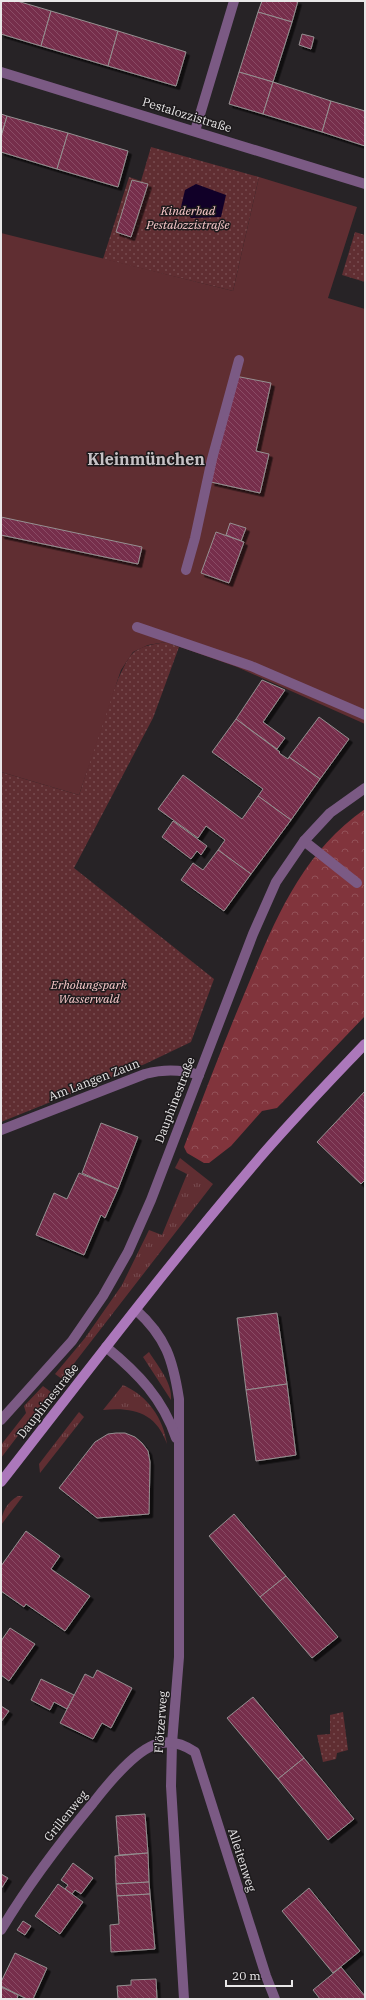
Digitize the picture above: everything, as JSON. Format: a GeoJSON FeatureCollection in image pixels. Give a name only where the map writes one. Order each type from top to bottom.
{"type":"FeatureCollection","features":[{"type":"Feature","properties":{"kind":"main road","name":"Dauphinestraße"},"geometry":{"type":"LineString","coordinates":[[1,1482],[106,1347],[251,1168],[301,1111],[365,1044]]}},
{"type":"Feature","properties":{"kind":"street"},"geometry":{"type":"LineString","coordinates":[[195,131],[234,1]]}},
{"type":"Feature","properties":{"kind":"street","name":"Pestalozzistraße"},"geometry":{"type":"LineString","coordinates":[[1,72],[365,184]]}},
{"type":"Feature","properties":{"kind":"street"},"geometry":{"type":"LineString","coordinates":[[186,570],[195,538],[212,459],[239,360]]}},
{"type":"Feature","properties":{"kind":"street"},"geometry":{"type":"LineString","coordinates":[[137,627],[251,666],[365,715]]}},
{"type":"Feature","properties":{"kind":"street","name":"Dauphinestraße"},"geometry":{"type":"LineString","coordinates":[[1,1420],[72,1340],[103,1296],[128,1252],[151,1200],[252,934],[276,882],[304,841],[330,813],[365,788]]}},
{"type":"Feature","properties":{"kind":"street"},"geometry":{"type":"LineString","coordinates":[[304,841],[358,883]]}},
{"type":"Feature","properties":{"kind":"street","name":"Am Langen Zaun"},"geometry":{"type":"LineString","coordinates":[[1,1130],[145,1074],[163,1070],[185,1071],[199,1075]]}},
{"type":"Feature","properties":{"kind":"street","name":"Flötzerweg"},"geometry":{"type":"LineString","coordinates":[[136,1310],[159,1335],[166,1348],[175,1370],[179,1399],[179,1657],[172,1743],[171,1786],[184,1999]]}},
{"type":"Feature","properties":{"kind":"street","name":"Flötzerweg"},"geometry":{"type":"LineString","coordinates":[[106,1347],[133,1371],[154,1394],[169,1418],[178,1446]]}},
{"type":"Feature","properties":{"kind":"street","name":"Grillenweg"},"geometry":{"type":"LineString","coordinates":[[1,1930],[25,1889],[107,1785],[131,1760],[154,1744],[172,1743]]}},
{"type":"Feature","properties":{"kind":"street","name":"Alleitenweg"},"geometry":{"type":"LineString","coordinates":[[172,1743],[183,1744],[194,1752],[266,1976],[275,1999]]}},
{"type":"Feature","properties":{"kind":"green space","name":"Kinderbad Pestalozzistraße"},"geometry":{"type":"Polygon","coordinates":[[[151,147],[259,177],[233,291],[103,259],[129,177],[141,181],[151,147]]]}},
{"type":"Feature","properties":{"kind":"green space"},"geometry":{"type":"Polygon","coordinates":[[[259,177],[357,207],[328,298],[365,309],[365,724],[237,667],[166,642],[148,645],[133,652],[121,670],[79,795],[1,772],[1,233],[233,291],[259,177]]]}},
{"type":"Feature","properties":{"kind":"green space"},"geometry":{"type":"Polygon","coordinates":[[[355,232],[365,235],[365,282],[342,275],[355,232]]]}},
{"type":"Feature","properties":{"kind":"green space","name":"Erholungspark Wasserwald"},"geometry":{"type":"Polygon","coordinates":[[[166,642],[179,647],[153,718],[74,868],[214,979],[191,1042],[145,1064],[1,1122],[1,772],[79,795],[112,696],[127,661],[134,652],[142,648],[166,642]]]}},
{"type":"Feature","properties":{"kind":"green space"},"geometry":{"type":"Polygon","coordinates":[[[365,809],[365,1016],[277,1108],[262,1111],[231,1146],[209,1163],[204,1163],[187,1153],[184,1147],[265,944],[290,893],[305,870],[322,848],[342,827],[365,809]]]}},
{"type":"Feature","properties":{"kind":"green space"},"geometry":{"type":"Polygon","coordinates":[[[180,1158],[213,1184],[62,1379],[55,1374],[85,1338],[122,1285],[149,1230],[162,1235],[187,1174],[175,1168],[180,1158]]]}},
{"type":"Feature","properties":{"kind":"green space"},"geometry":{"type":"Polygon","coordinates":[[[149,1352],[160,1368],[170,1387],[171,1400],[143,1357],[149,1352]]]}},
{"type":"Feature","properties":{"kind":"green space"},"geometry":{"type":"Polygon","coordinates":[[[123,1385],[140,1395],[153,1409],[162,1425],[167,1444],[157,1425],[142,1414],[125,1410],[103,1410],[123,1385]]]}},
{"type":"Feature","properties":{"kind":"green space"},"geometry":{"type":"Polygon","coordinates":[[[43,1386],[51,1392],[1,1458],[1,1445],[26,1413],[24,1406],[43,1386]]]}},
{"type":"Feature","properties":{"kind":"green space"},"geometry":{"type":"Polygon","coordinates":[[[79,1412],[84,1417],[40,1473],[39,1464],[79,1412]]]}},
{"type":"Feature","properties":{"kind":"green space"},"geometry":{"type":"Polygon","coordinates":[[[23,1496],[1,1525],[5,1508],[14,1498],[23,1496]]]}},
{"type":"Feature","properties":{"kind":"green space"},"geometry":{"type":"Polygon","coordinates":[[[343,1712],[348,1750],[337,1753],[336,1759],[323,1762],[317,1735],[330,1734],[330,1715],[343,1712]]]}},
{"type":"Feature","properties":{"kind":"shaded area"},"geometry":{"type":"Polygon","coordinates":[[[196,184],[226,195],[221,217],[191,218],[181,207],[185,190],[196,184]]]}},
{"type":"Feature","properties":{"kind":"building"},"geometry":{"type":"Polygon","coordinates":[[[1,1],[17,1],[51,11],[41,46],[1,34],[1,1]]]}},
{"type":"Feature","properties":{"kind":"building"},"geometry":{"type":"Polygon","coordinates":[[[262,1],[298,1],[292,22],[258,12],[262,1]]]}},
{"type":"Feature","properties":{"kind":"building"},"geometry":{"type":"Polygon","coordinates":[[[51,11],[118,31],[108,66],[41,46],[51,11]]]}},
{"type":"Feature","properties":{"kind":"building"},"geometry":{"type":"Polygon","coordinates":[[[258,12],[292,22],[273,82],[239,72],[258,12]]]}},
{"type":"Feature","properties":{"kind":"building"},"geometry":{"type":"Polygon","coordinates":[[[118,31],[186,52],[176,86],[108,66],[118,31]]]}},
{"type":"Feature","properties":{"kind":"building"},"geometry":{"type":"Polygon","coordinates":[[[302,34],[314,37],[311,49],[299,45],[302,34]]]}},
{"type":"Feature","properties":{"kind":"building"},"geometry":{"type":"Polygon","coordinates":[[[239,72],[273,82],[263,114],[229,104],[239,72]]]}},
{"type":"Feature","properties":{"kind":"building"},"geometry":{"type":"Polygon","coordinates":[[[273,82],[331,101],[322,132],[263,114],[273,82]]]}},
{"type":"Feature","properties":{"kind":"building"},"geometry":{"type":"Polygon","coordinates":[[[331,101],[365,111],[365,146],[322,132],[331,101]]]}},
{"type":"Feature","properties":{"kind":"building"},"geometry":{"type":"Polygon","coordinates":[[[1,114],[7,116],[1,137],[1,114]]]}},
{"type":"Feature","properties":{"kind":"building"},"geometry":{"type":"Polygon","coordinates":[[[7,116],[68,133],[57,169],[1,152],[1,137],[7,116]]]}},
{"type":"Feature","properties":{"kind":"building"},"geometry":{"type":"Polygon","coordinates":[[[68,133],[128,151],[118,187],[57,169],[68,133]]]}},
{"type":"Feature","properties":{"kind":"building"},"geometry":{"type":"Polygon","coordinates":[[[132,180],[148,184],[131,237],[116,232],[132,180]]]}},
{"type":"Feature","properties":{"kind":"building"},"geometry":{"type":"Polygon","coordinates":[[[235,376],[271,383],[256,451],[269,454],[260,493],[211,482],[235,376]]]}},
{"type":"Feature","properties":{"kind":"building"},"geometry":{"type":"Polygon","coordinates":[[[1,517],[142,547],[138,564],[1,535],[1,517]]]}},
{"type":"Feature","properties":{"kind":"building"},"geometry":{"type":"Polygon","coordinates":[[[230,523],[246,528],[241,541],[226,535],[230,523]]]}},
{"type":"Feature","properties":{"kind":"building"},"geometry":{"type":"Polygon","coordinates":[[[216,532],[244,542],[229,583],[201,573],[216,532]]]}},
{"type":"Feature","properties":{"kind":"building"},"geometry":{"type":"Polygon","coordinates":[[[262,680],[285,690],[263,722],[285,738],[277,749],[236,719],[262,680]]]}},
{"type":"Feature","properties":{"kind":"building"},"geometry":{"type":"Polygon","coordinates":[[[319,717],[349,739],[320,779],[289,757],[319,717]]]}},
{"type":"Feature","properties":{"kind":"building"},"geometry":{"type":"Polygon","coordinates":[[[236,719],[280,752],[279,753],[288,759],[289,757],[320,779],[291,820],[258,796],[263,789],[212,752],[236,719]]]}},
{"type":"Feature","properties":{"kind":"building"},"geometry":{"type":"Polygon","coordinates":[[[183,775],[242,819],[258,796],[291,820],[251,874],[218,850],[225,840],[206,826],[198,838],[158,809],[183,775]]]}},
{"type":"Feature","properties":{"kind":"building"},"geometry":{"type":"Polygon","coordinates":[[[173,821],[207,846],[201,855],[197,851],[191,859],[162,837],[173,821]]]}},
{"type":"Feature","properties":{"kind":"building"},"geometry":{"type":"Polygon","coordinates":[[[218,850],[251,874],[224,911],[181,880],[193,863],[203,870],[218,850]]]}},
{"type":"Feature","properties":{"kind":"building"},"geometry":{"type":"Polygon","coordinates":[[[365,1091],[365,1180],[361,1184],[317,1142],[365,1091]]]}},
{"type":"Feature","properties":{"kind":"building"},"geometry":{"type":"Polygon","coordinates":[[[101,1123],[138,1137],[118,1189],[82,1173],[101,1123]]]}},
{"type":"Feature","properties":{"kind":"building"},"geometry":{"type":"Polygon","coordinates":[[[79,1173],[118,1189],[105,1218],[101,1215],[84,1255],[36,1235],[54,1193],[67,1199],[79,1173]]]}},
{"type":"Feature","properties":{"kind":"building"},"geometry":{"type":"Polygon","coordinates":[[[277,1313],[287,1384],[246,1390],[237,1318],[277,1313]]]}},
{"type":"Feature","properties":{"kind":"building"},"geometry":{"type":"Polygon","coordinates":[[[287,1384],[296,1455],[256,1461],[246,1390],[287,1384]]]}},
{"type":"Feature","properties":{"kind":"building"},"geometry":{"type":"Polygon","coordinates":[[[125,1433],[135,1437],[148,1451],[150,1462],[149,1514],[97,1518],[59,1488],[95,1442],[108,1434],[125,1433]]]}},
{"type":"Feature","properties":{"kind":"building"},"geometry":{"type":"Polygon","coordinates":[[[234,1514],[286,1576],[260,1597],[209,1536],[234,1514]]]}},
{"type":"Feature","properties":{"kind":"building"},"geometry":{"type":"Polygon","coordinates":[[[26,1531],[60,1556],[51,1569],[90,1596],[65,1631],[26,1604],[24,1607],[1,1591],[1,1566],[26,1531]]]}},
{"type":"Feature","properties":{"kind":"building"},"geometry":{"type":"Polygon","coordinates":[[[286,1576],[338,1637],[312,1658],[260,1597],[286,1576]]]}},
{"type":"Feature","properties":{"kind":"building"},"geometry":{"type":"Polygon","coordinates":[[[10,1628],[35,1644],[9,1681],[1,1675],[1,1641],[10,1628]]]}},
{"type":"Feature","properties":{"kind":"building"},"geometry":{"type":"Polygon","coordinates":[[[97,1670],[132,1688],[111,1728],[102,1723],[93,1739],[60,1723],[85,1674],[93,1678],[97,1670]]]}},
{"type":"Feature","properties":{"kind":"building"},"geometry":{"type":"Polygon","coordinates":[[[41,1679],[74,1695],[67,1709],[54,1702],[50,1710],[31,1700],[41,1679]]]}},
{"type":"Feature","properties":{"kind":"building"},"geometry":{"type":"Polygon","coordinates":[[[253,1697],[304,1758],[278,1779],[227,1718],[253,1697]]]}},
{"type":"Feature","properties":{"kind":"building"},"geometry":{"type":"Polygon","coordinates":[[[1,1706],[9,1711],[1,1722],[1,1706]]]}},
{"type":"Feature","properties":{"kind":"building"},"geometry":{"type":"Polygon","coordinates":[[[304,1758],[354,1819],[328,1840],[278,1779],[304,1758]]]}},
{"type":"Feature","properties":{"kind":"building"},"geometry":{"type":"Polygon","coordinates":[[[145,1814],[148,1853],[119,1855],[116,1816],[145,1814]]]}},
{"type":"Feature","properties":{"kind":"building"},"geometry":{"type":"Polygon","coordinates":[[[148,1853],[149,1882],[116,1884],[115,1856],[148,1853]]]}},
{"type":"Feature","properties":{"kind":"building"},"geometry":{"type":"Polygon","coordinates":[[[73,1863],[93,1878],[81,1894],[75,1890],[72,1894],[65,1889],[68,1885],[61,1880],[73,1863]]]}},
{"type":"Feature","properties":{"kind":"building"},"geometry":{"type":"Polygon","coordinates":[[[1,1874],[8,1878],[1,1889],[1,1874]]]}},
{"type":"Feature","properties":{"kind":"building"},"geometry":{"type":"Polygon","coordinates":[[[149,1882],[150,1894],[117,1896],[116,1884],[149,1882]]]}},
{"type":"Feature","properties":{"kind":"building"},"geometry":{"type":"Polygon","coordinates":[[[58,1884],[83,1902],[60,1934],[35,1916],[58,1884]]]}},
{"type":"Feature","properties":{"kind":"building"},"geometry":{"type":"Polygon","coordinates":[[[309,1888],[360,1951],[333,1973],[282,1911],[309,1888]]]}},
{"type":"Feature","properties":{"kind":"building"},"geometry":{"type":"Polygon","coordinates":[[[150,1894],[155,1949],[111,1952],[110,1925],[119,1924],[117,1896],[150,1894]]]}},
{"type":"Feature","properties":{"kind":"building"},"geometry":{"type":"Polygon","coordinates":[[[23,1921],[31,1926],[25,1935],[17,1930],[23,1921]]]}},
{"type":"Feature","properties":{"kind":"building"},"geometry":{"type":"Polygon","coordinates":[[[15,1953],[47,1968],[33,1999],[27,1999],[1,1986],[1,1982],[15,1953]]]}},
{"type":"Feature","properties":{"kind":"building"},"geometry":{"type":"Polygon","coordinates":[[[341,1967],[365,1996],[365,1999],[320,1999],[313,1990],[341,1967]]]}},
{"type":"Feature","properties":{"kind":"building"},"geometry":{"type":"Polygon","coordinates":[[[156,1979],[157,1999],[118,1999],[117,1986],[131,1985],[131,1980],[156,1979]]]}},
{"type":"Feature","properties":{"kind":"building"},"geometry":{"type":"Polygon","coordinates":[[[1,1987],[18,1995],[17,1999],[1,1999],[1,1987]]]}},
{"type":"Feature","properties":{"kind":"district","name":"Kleinmünchen"},"geometry":{"type":"Point","coordinates":[146,459]}}]}
